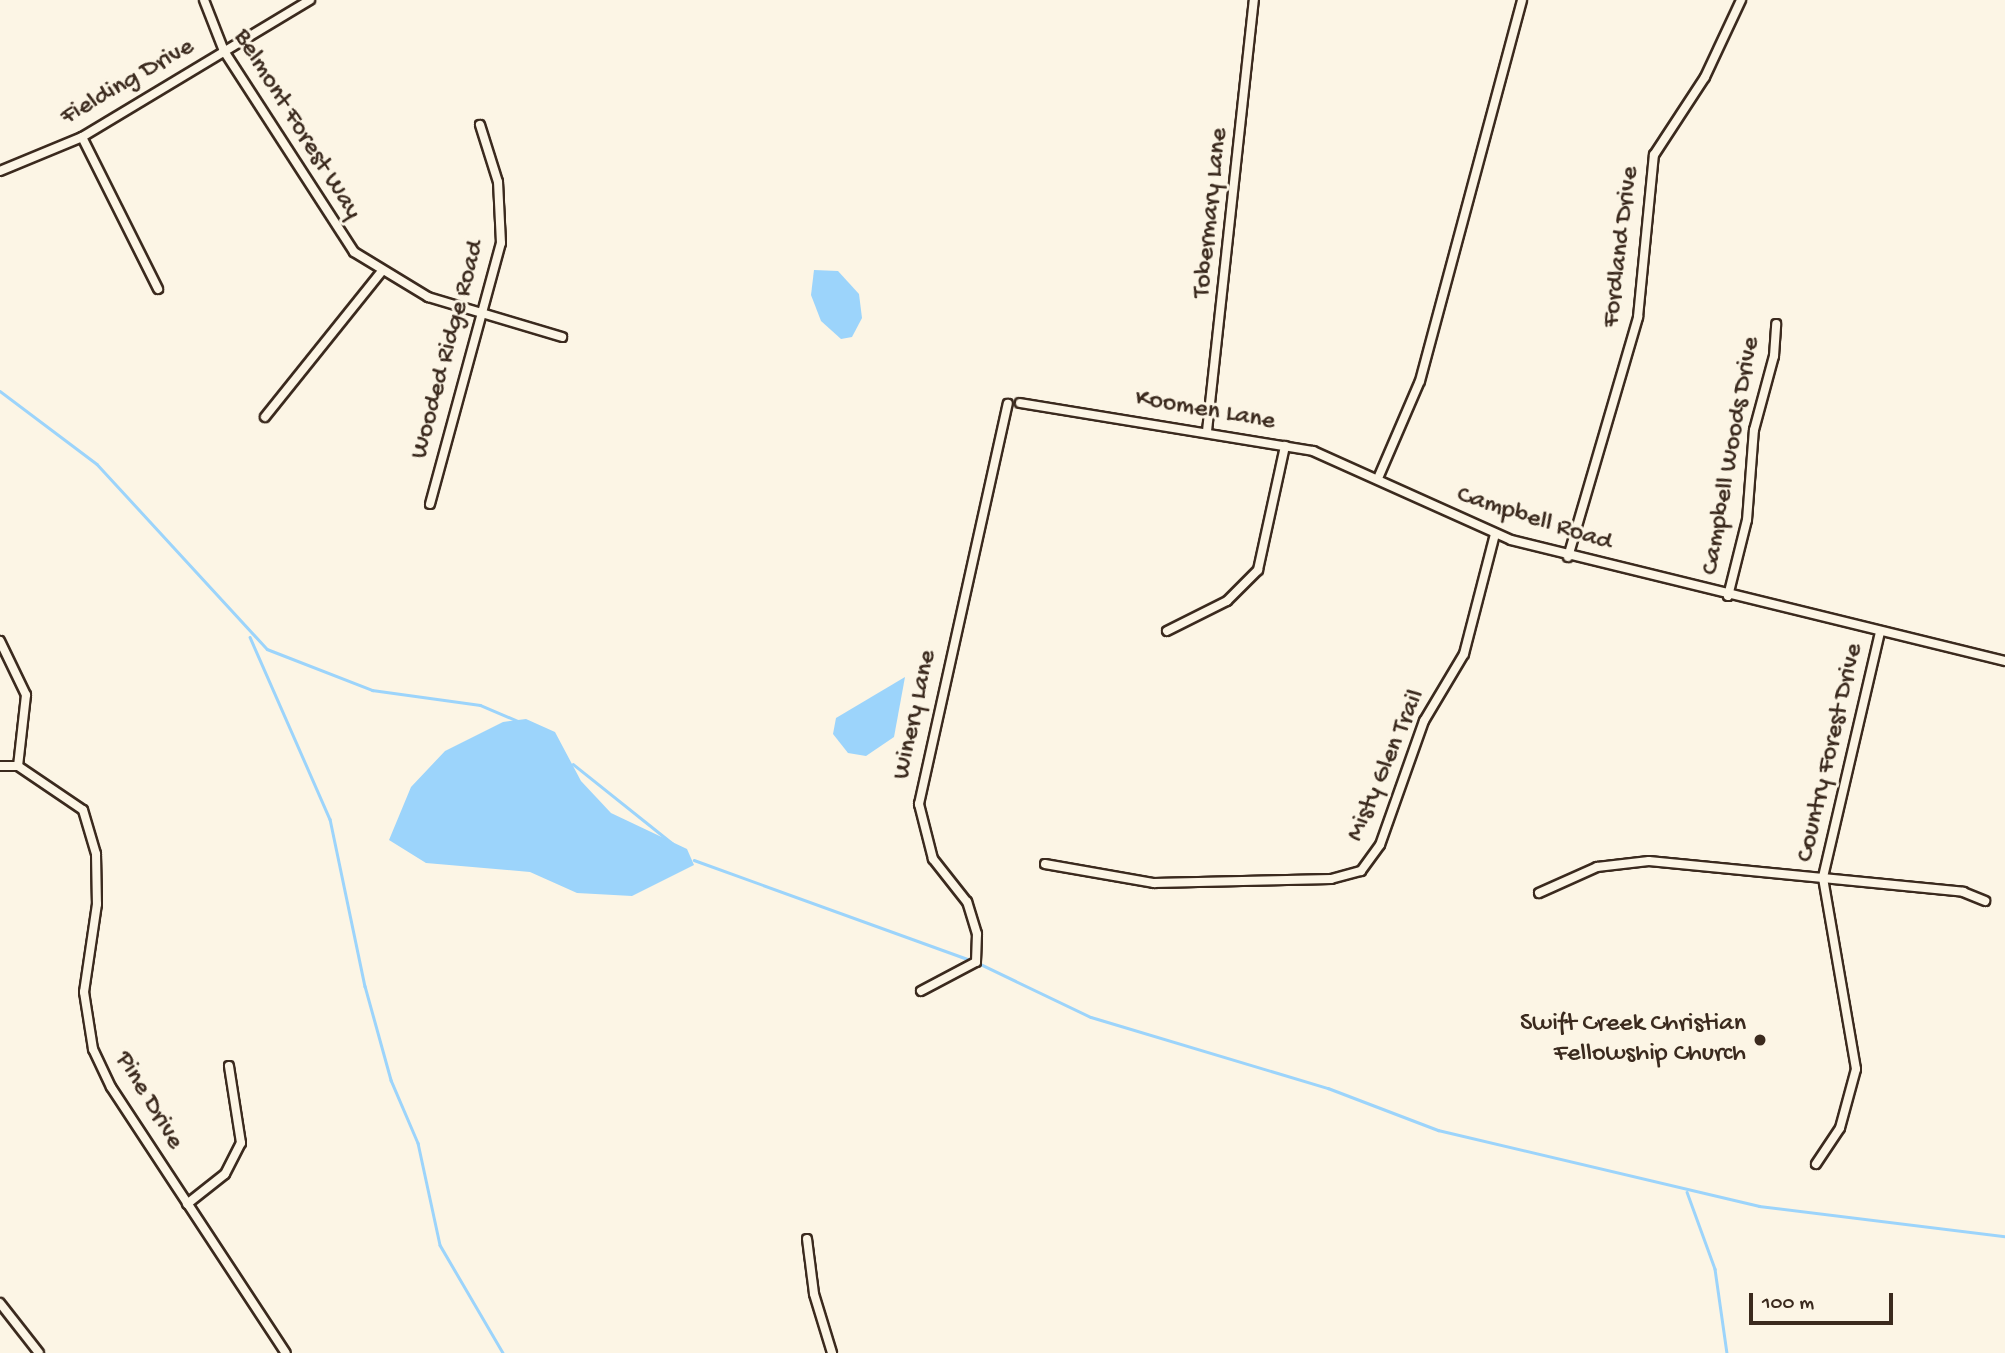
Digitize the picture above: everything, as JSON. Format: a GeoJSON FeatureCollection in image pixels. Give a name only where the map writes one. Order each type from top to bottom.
{"type":"FeatureCollection","features":[{"type":"Feature","properties":{"kind":"street","name":"Belmont Forest Way"},"geometry":{"type":"LineString","coordinates":[[204,0],[224,51],[334,229],[381,272],[428,297],[562,337]]}},
{"type":"Feature","properties":{"kind":"street","name":"Fielding Drive"},"geometry":{"type":"LineString","coordinates":[[0,171],[82,137],[310,0]]}},
{"type":"Feature","properties":{"kind":"street","name":"Tobermary Lane"},"geometry":{"type":"LineString","coordinates":[[1207,430],[1254,0]]}},
{"type":"Feature","properties":{"kind":"street"},"geometry":{"type":"LineString","coordinates":[[1379,476],[1420,381],[1522,0]]}},
{"type":"Feature","properties":{"kind":"street","name":"Fordland Drive"},"geometry":{"type":"LineString","coordinates":[[1568,557],[1638,317],[1654,155],[1705,77],[1741,0]]}},
{"type":"Feature","properties":{"kind":"street","name":"Wooded Ridge Road"},"geometry":{"type":"LineString","coordinates":[[430,504],[482,314],[503,216],[480,125]]}},
{"type":"Feature","properties":{"kind":"street"},"geometry":{"type":"LineString","coordinates":[[82,137],[158,289]]}},
{"type":"Feature","properties":{"kind":"street"},"geometry":{"type":"LineString","coordinates":[[265,417],[381,272]]}},
{"type":"Feature","properties":{"kind":"street","name":"Campbell Woods Drive"},"geometry":{"type":"LineString","coordinates":[[1728,596],[1747,520],[1754,429],[1774,356],[1776,324]]}},
{"type":"Feature","properties":{"kind":"street","name":"Koomen Lane"},"geometry":{"type":"LineString","coordinates":[[1020,403],[1207,430],[1285,446],[1379,476]]}},
{"type":"Feature","properties":{"kind":"street","name":"Winery Lane"},"geometry":{"type":"LineString","coordinates":[[921,991],[976,962],[977,934],[967,902],[933,859],[919,804],[1008,404]]}},
{"type":"Feature","properties":{"kind":"street"},"geometry":{"type":"LineString","coordinates":[[1167,631],[1227,601],[1258,570],[1285,446]]}},
{"type":"Feature","properties":{"kind":"street","name":"Campbell Road"},"geometry":{"type":"LineString","coordinates":[[1379,476],[1428,507],[1495,534],[1568,557],[2005,662]]}},
{"type":"Feature","properties":{"kind":"street","name":"Misty Glen Trail"},"geometry":{"type":"LineString","coordinates":[[1045,864],[1154,883],[1331,879],[1361,871],[1380,845],[1424,722],[1464,654],[1495,534]]}},
{"type":"Feature","properties":{"kind":"street","name":"Country Forest Drive"},"geometry":{"type":"LineString","coordinates":[[1816,1164],[1840,1128],[1856,1069],[1824,877],[1880,632]]}},
{"type":"Feature","properties":{"kind":"street"},"geometry":{"type":"LineString","coordinates":[[0,640],[26,695],[18,766],[0,766]]}},
{"type":"Feature","properties":{"kind":"street","name":"Pine Drive"},"geometry":{"type":"LineString","coordinates":[[18,766],[83,810],[96,854],[97,904],[84,992],[93,1049],[187,1204],[286,1353]]}},
{"type":"Feature","properties":{"kind":"street"},"geometry":{"type":"LineString","coordinates":[[1539,893],[1597,867],[1633,860],[1963,892],[1985,901]]}},
{"type":"Feature","properties":{"kind":"street"},"geometry":{"type":"LineString","coordinates":[[187,1204],[225,1174],[241,1143],[229,1066]]}},
{"type":"Feature","properties":{"kind":"street"},"geometry":{"type":"LineString","coordinates":[[807,1238],[814,1294],[832,1353]]}},
{"type":"Feature","properties":{"kind":"street"},"geometry":{"type":"LineString","coordinates":[[0,1303],[39,1353]]}},
{"type":"Feature","properties":{"kind":"water"},"geometry":{"type":"Polygon","coordinates":[[[814,270],[838,271],[859,294],[862,318],[852,337],[841,339],[821,321],[811,295],[814,270]]]}},
{"type":"Feature","properties":{"kind":"water"},"geometry":{"type":"Polygon","coordinates":[[[905,677],[894,737],[866,756],[848,753],[833,734],[836,718],[905,677]]]}},
{"type":"Feature","properties":{"kind":"water"},"geometry":{"type":"Polygon","coordinates":[[[526,719],[555,732],[581,781],[611,813],[687,849],[694,865],[632,896],[577,893],[530,872],[426,863],[389,840],[411,787],[445,751],[503,722],[526,719]]]}},
{"type":"Feature","properties":{"kind":"waterway"},"geometry":{"type":"LineString","coordinates":[[0,391],[97,464],[267,649],[372,690],[480,705],[518,721]]}},
{"type":"Feature","properties":{"kind":"waterway"},"geometry":{"type":"LineString","coordinates":[[250,637],[330,819],[365,986],[391,1080],[418,1143],[440,1245],[503,1353]]}},
{"type":"Feature","properties":{"kind":"waterway"},"geometry":{"type":"LineString","coordinates":[[573,764],[672,843]]}},
{"type":"Feature","properties":{"kind":"waterway"},"geometry":{"type":"LineString","coordinates":[[694,860],[976,962],[1091,1017],[1328,1088],[1438,1130],[1759,1206],[2005,1236]]}},
{"type":"Feature","properties":{"kind":"waterway"},"geometry":{"type":"LineString","coordinates":[[1687,1192],[1715,1269],[1727,1353]]}},
{"type":"Feature","properties":{"kind":"place","name":"Swift Creek Christian Fellowship Church"},"geometry":{"type":"Point","coordinates":[1760,1040]}}]}
